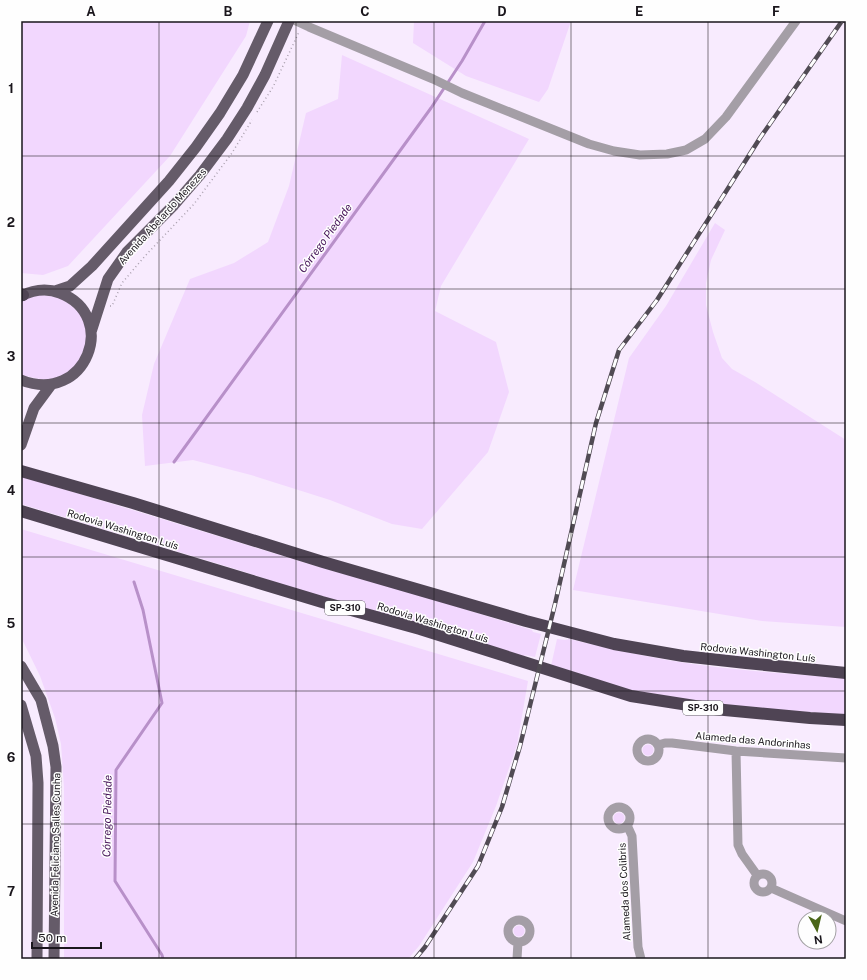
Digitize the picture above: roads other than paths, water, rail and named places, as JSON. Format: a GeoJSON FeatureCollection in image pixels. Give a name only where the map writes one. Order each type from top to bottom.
{"type":"FeatureCollection","features":[{"type":"Feature","properties":{"kind":"highway","name":"Rodovia Washington Luís"},"geometry":{"type":"LineString","coordinates":[[22,471],[133,503],[323,562],[526,621],[614,644],[662,653],[846,673]]}},
{"type":"Feature","properties":{"kind":"highway","name":"Rodovia Washington Luís"},"geometry":{"type":"LineString","coordinates":[[21,511],[322,602],[420,629],[631,696],[665,702],[761,714],[846,720]]}},
{"type":"Feature","properties":{"kind":"main road","name":"Avenida Abelardo Menezes"},"geometry":{"type":"LineString","coordinates":[[55,291],[70,286],[92,266],[169,181],[196,147],[220,113],[243,75],[268,21]]}},
{"type":"Feature","properties":{"kind":"main road","name":"Avenida Abelardo Menezes"},"geometry":{"type":"LineString","coordinates":[[91,332],[108,279],[127,252],[174,205],[200,175],[227,139],[247,108],[265,75],[289,21]]}},
{"type":"Feature","properties":{"kind":"main road"},"geometry":{"type":"LineString","coordinates":[[21,380],[36,385],[51,385],[65,380],[77,372],[86,360],[91,346],[91,332],[83,310],[66,295],[55,291],[38,290],[22,295]]}},
{"type":"Feature","properties":{"kind":"main road"},"geometry":{"type":"LineString","coordinates":[[21,444],[34,408],[51,385]]}},
{"type":"Feature","properties":{"kind":"main road","name":"Avenida Feliciano Salles Cunha"},"geometry":{"type":"LineString","coordinates":[[21,666],[41,700],[53,746],[56,767],[54,959]]}},
{"type":"Feature","properties":{"kind":"main road","name":"Avenida Feliciano Salles Cunha"},"geometry":{"type":"LineString","coordinates":[[21,705],[36,756],[38,784],[37,959]]}},
{"type":"Feature","properties":{"kind":"street"},"geometry":{"type":"LineString","coordinates":[[296,21],[433,79],[462,93],[589,144],[614,151],[640,155],[667,154],[686,150],[705,138],[726,117],[796,21]]}},
{"type":"Feature","properties":{"kind":"street","name":"Alameda das Andorinhas"},"geometry":{"type":"LineString","coordinates":[[658,745],[669,742],[736,751],[846,758]]}},
{"type":"Feature","properties":{"kind":"street"},"geometry":{"type":"LineString","coordinates":[[736,751],[738,845],[742,854],[758,875]]}},
{"type":"Feature","properties":{"kind":"street","name":"Alameda dos Colibris"},"geometry":{"type":"LineString","coordinates":[[627,825],[632,836],[638,947],[641,959]]}},
{"type":"Feature","properties":{"kind":"street"},"geometry":{"type":"LineString","coordinates":[[761,874],[769,876],[771,880],[770,888],[764,892],[756,890],[753,882],[758,875],[761,874]]}},
{"type":"Feature","properties":{"kind":"street"},"geometry":{"type":"LineString","coordinates":[[770,888],[846,921]]}},
{"type":"Feature","properties":{"kind":"street"},"geometry":{"type":"LineString","coordinates":[[517,959],[518,942]]}},
{"type":"Feature","properties":{"kind":"waterway","name":"Córrego Piedade"},"geometry":{"type":"LineString","coordinates":[[174,462],[431,108],[462,61],[485,21]]}},
{"type":"Feature","properties":{"kind":"waterway","name":"Córrego Piedade"},"geometry":{"type":"LineString","coordinates":[[134,582],[143,610],[162,703],[116,770],[115,881],[162,955],[163,959]]}},
{"type":"Feature","properties":{"kind":"railway"},"geometry":{"type":"LineString","coordinates":[[415,959],[425,947],[478,866],[502,807],[520,746],[555,604],[596,423],[619,350],[657,300],[760,138],[842,21]]}}]}
